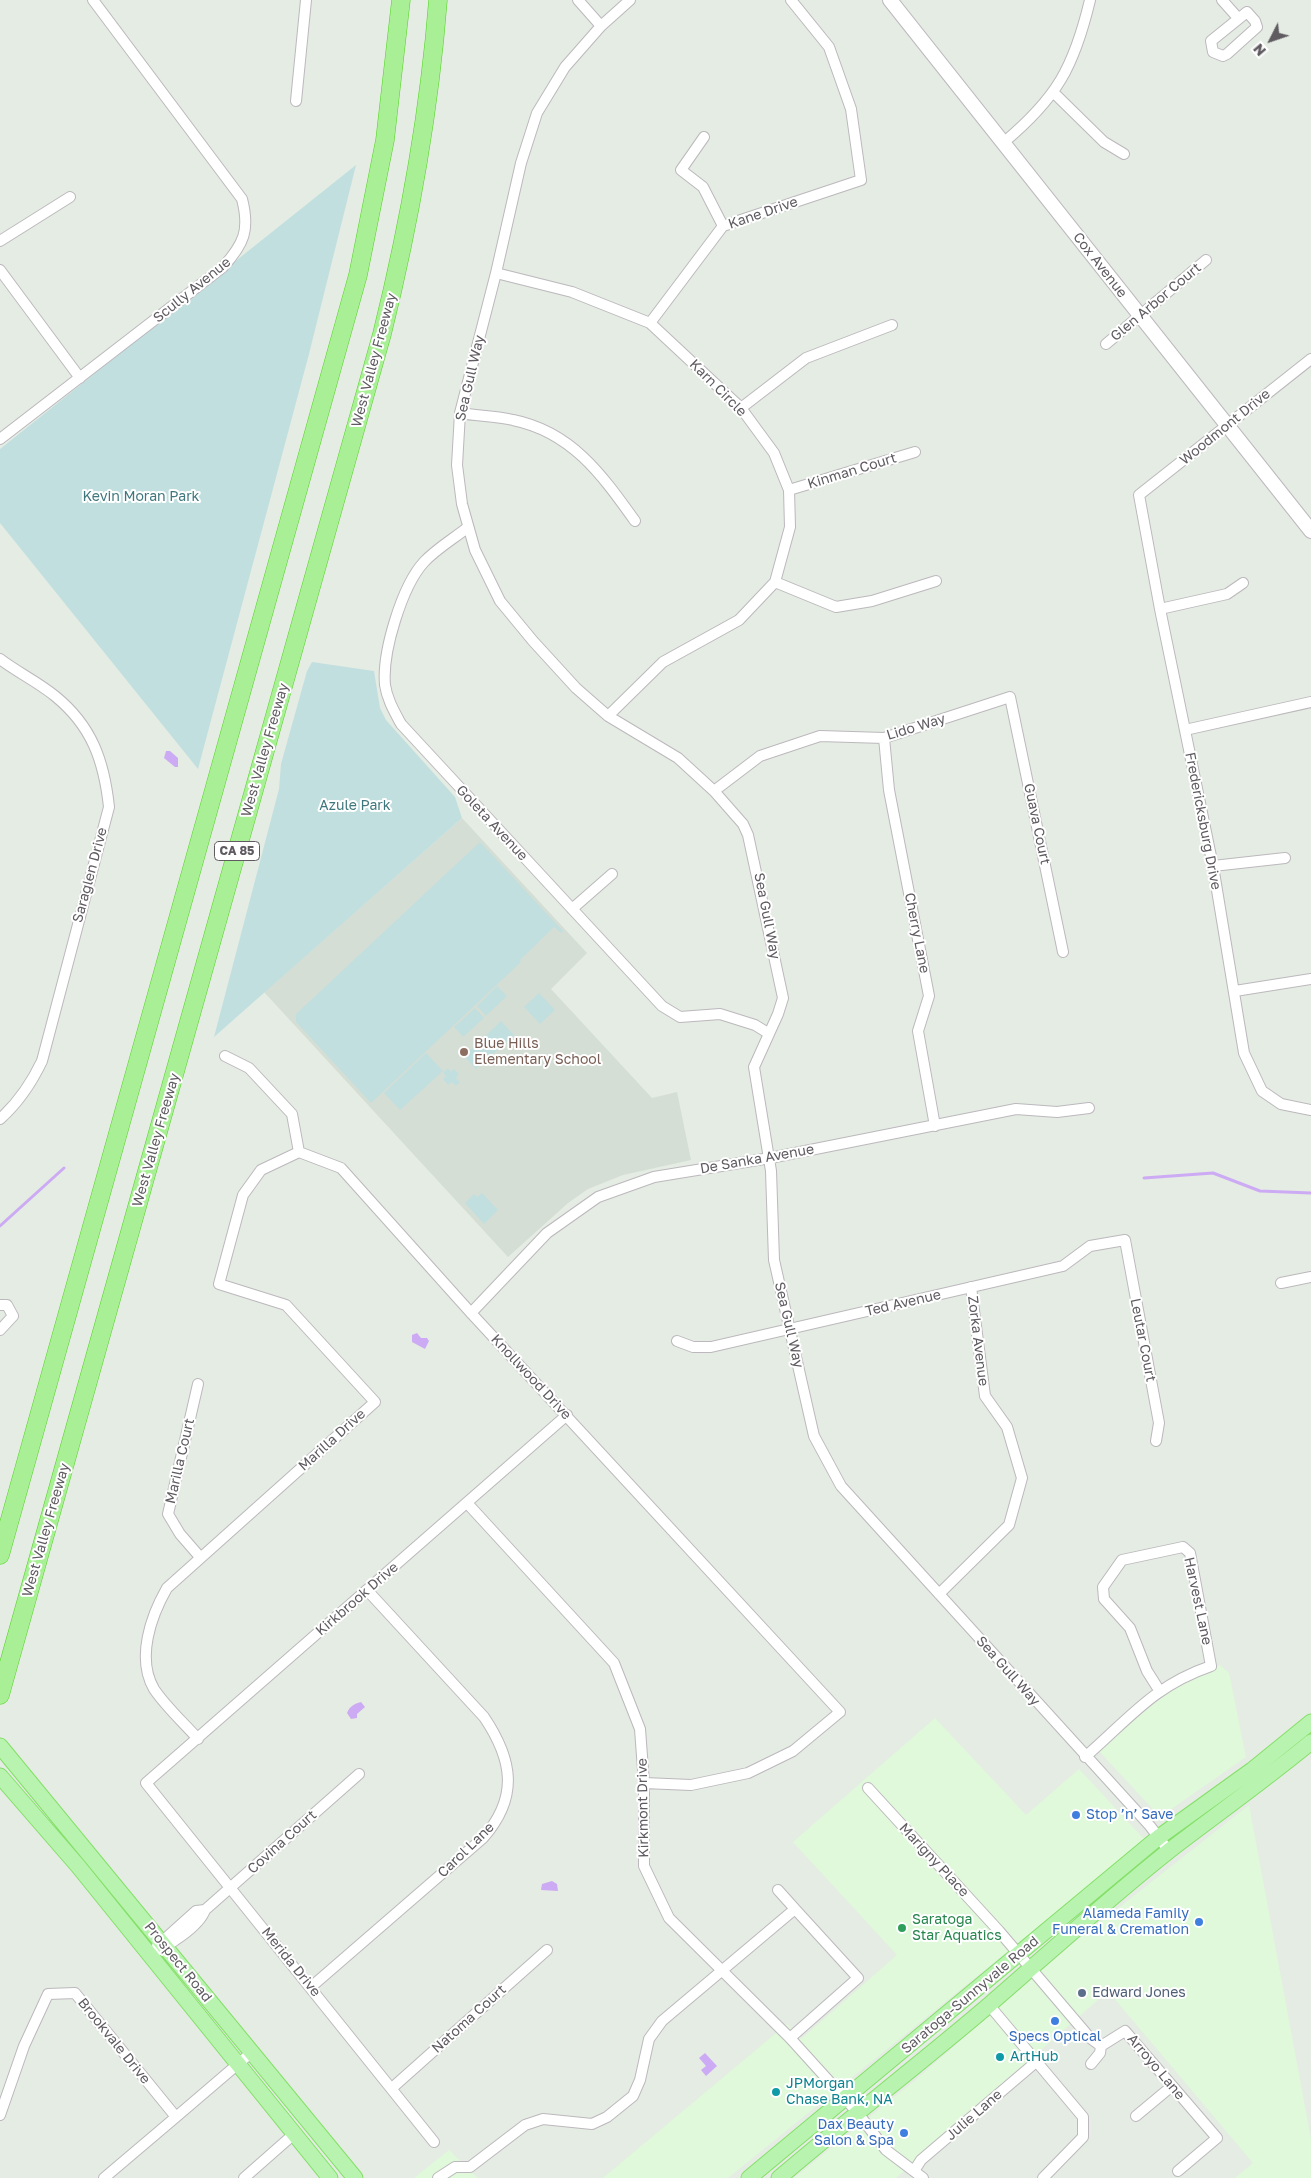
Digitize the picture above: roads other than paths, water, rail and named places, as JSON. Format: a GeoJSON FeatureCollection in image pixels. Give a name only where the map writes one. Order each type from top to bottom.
{"type":"FeatureCollection","features":[{"type":"Feature","properties":{"kind":"highway","name":"CA 85"},"geometry":{"type":"LineString","coordinates":[[0,1555],[358,275],[385,140],[401,0]]}},
{"type":"Feature","properties":{"kind":"highway","name":"West Valley Freeway"},"geometry":{"type":"LineString","coordinates":[[0,1695],[382,334],[408,224],[420,162],[432,71],[438,0]]}},
{"type":"Feature","properties":{"kind":"main road","name":"Cox Avenue"},"geometry":{"type":"LineString","coordinates":[[890,0],[1311,531]]}},
{"type":"Feature","properties":{"kind":"main road","name":"Saratoga-Sunnyvale Road"},"geometry":{"type":"LineString","coordinates":[[749,2178],[1159,1837],[1252,1770],[1311,1722]]}},
{"type":"Feature","properties":{"kind":"main road","name":"Saratoga-Sunnyvale Road"},"geometry":{"type":"LineString","coordinates":[[779,2178],[989,2005],[1029,1968],[1169,1851],[1256,1787],[1311,1742]]}},
{"type":"Feature","properties":{"kind":"main road","name":"Prospect Road"},"geometry":{"type":"LineString","coordinates":[[0,1746],[355,2178]]}},
{"type":"Feature","properties":{"kind":"main road","name":"Prospect Road"},"geometry":{"type":"LineString","coordinates":[[2,1778],[78,1866],[330,2178]]}},
{"type":"Feature","properties":{"kind":"street","name":"Scully Avenue"},"geometry":{"type":"LineString","coordinates":[[0,439],[223,267],[237,252],[245,232],[246,216],[242,199],[220,166],[152,80],[94,0]]}},
{"type":"Feature","properties":{"kind":"street"},"geometry":{"type":"LineString","coordinates":[[296,101],[306,0]]}},
{"type":"Feature","properties":{"kind":"street"},"geometry":{"type":"LineString","coordinates":[[578,0],[601,26]]}},
{"type":"Feature","properties":{"kind":"street","name":"Sea Gull Way"},"geometry":{"type":"LineString","coordinates":[[630,0],[601,26],[565,67],[537,113],[521,163],[496,273],[460,414],[457,465],[467,528],[475,550],[500,601],[533,641],[576,688],[608,716],[678,758],[714,791],[742,824],[755,856],[783,998],[778,1014],[754,1067],[770,1158],[774,1260],[814,1436],[840,1486],[1159,1837],[1169,1851]]}},
{"type":"Feature","properties":{"kind":"street","name":"Kane Drive"},"geometry":{"type":"LineString","coordinates":[[650,323],[723,226],[861,180],[850,109],[829,47],[791,0]]}},
{"type":"Feature","properties":{"kind":"street"},"geometry":{"type":"LineString","coordinates":[[1003,143],[1038,112],[1054,93],[1070,64],[1081,35],[1090,0]]}},
{"type":"Feature","properties":{"kind":"street"},"geometry":{"type":"LineString","coordinates":[[1222,0],[1238,18]]}},
{"type":"Feature","properties":{"kind":"street"},"geometry":{"type":"LineString","coordinates":[[1247,12],[1255,21],[1257,27],[1227,54],[1223,56],[1213,52],[1211,41],[1238,18],[1247,12]]}},
{"type":"Feature","properties":{"kind":"street"},"geometry":{"type":"LineString","coordinates":[[1054,93],[1104,142],[1124,154]]}},
{"type":"Feature","properties":{"kind":"street"},"geometry":{"type":"LineString","coordinates":[[704,137],[681,170],[703,187],[723,226]]}},
{"type":"Feature","properties":{"kind":"street"},"geometry":{"type":"LineString","coordinates":[[0,241],[70,197]]}},
{"type":"Feature","properties":{"kind":"street","name":"Glen Arbor Court"},"geometry":{"type":"LineString","coordinates":[[1106,344],[1206,260]]}},
{"type":"Feature","properties":{"kind":"street"},"geometry":{"type":"LineString","coordinates":[[0,270],[80,378]]}},
{"type":"Feature","properties":{"kind":"street","name":"Karn Circle"},"geometry":{"type":"LineString","coordinates":[[496,273],[572,292],[650,323],[740,408],[774,454],[789,490],[790,527],[775,582],[739,620],[663,662],[608,716]]}},
{"type":"Feature","properties":{"kind":"street"},"geometry":{"type":"LineString","coordinates":[[740,408],[806,358],[892,325]]}},
{"type":"Feature","properties":{"kind":"street","name":"Woodmont Drive"},"geometry":{"type":"LineString","coordinates":[[1139,496],[1311,359]]}},
{"type":"Feature","properties":{"kind":"street"},"geometry":{"type":"LineString","coordinates":[[460,414],[514,420],[552,432],[598,469],[635,521]]}},
{"type":"Feature","properties":{"kind":"street","name":"Kinman Court"},"geometry":{"type":"LineString","coordinates":[[789,490],[915,452]]}},
{"type":"Feature","properties":{"kind":"street","name":"Fredericksburg Drive"},"geometry":{"type":"LineString","coordinates":[[1139,496],[1160,609],[1213,866],[1244,1053],[1262,1091],[1281,1104],[1311,1110]]}},
{"type":"Feature","properties":{"kind":"street","name":"Goleta Avenue"},"geometry":{"type":"LineString","coordinates":[[467,528],[424,562],[408,589],[395,623],[386,662],[385,685],[390,705],[401,724],[662,1006],[680,1016],[720,1014],[755,1025],[768,1033]]}},
{"type":"Feature","properties":{"kind":"street"},"geometry":{"type":"LineString","coordinates":[[775,582],[836,607],[872,601],[936,581]]}},
{"type":"Feature","properties":{"kind":"street"},"geometry":{"type":"LineString","coordinates":[[1160,609],[1228,594],[1243,584]]}},
{"type":"Feature","properties":{"kind":"street","name":"Saraglen Drive"},"geometry":{"type":"LineString","coordinates":[[0,659],[54,696],[82,724],[99,754],[106,776],[109,807],[42,1061],[32,1083],[13,1107],[0,1119]]}},
{"type":"Feature","properties":{"kind":"street","name":"Lido Way"},"geometry":{"type":"LineString","coordinates":[[714,791],[760,756],[820,736],[884,738],[1010,697]]}},
{"type":"Feature","properties":{"kind":"street","name":"Guava Court"},"geometry":{"type":"LineString","coordinates":[[1010,697],[1063,952]]}},
{"type":"Feature","properties":{"kind":"street"},"geometry":{"type":"LineString","coordinates":[[1185,730],[1311,702]]}},
{"type":"Feature","properties":{"kind":"street","name":"Cherry Lane"},"geometry":{"type":"LineString","coordinates":[[884,738],[888,790],[929,996],[918,1031],[935,1126]]}},
{"type":"Feature","properties":{"kind":"street"},"geometry":{"type":"LineString","coordinates":[[1213,866],[1285,858]]}},
{"type":"Feature","properties":{"kind":"street"},"geometry":{"type":"LineString","coordinates":[[572,909],[612,874]]}},
{"type":"Feature","properties":{"kind":"street"},"geometry":{"type":"LineString","coordinates":[[1235,991],[1311,979]]}},
{"type":"Feature","properties":{"kind":"street"},"geometry":{"type":"LineString","coordinates":[[226,1056],[249,1068],[292,1114],[299,1152]]}},
{"type":"Feature","properties":{"kind":"street","name":"De Sanka Avenue"},"geometry":{"type":"LineString","coordinates":[[471,1313],[547,1233],[598,1197],[654,1177],[770,1158],[1016,1109],[1057,1112],[1089,1108]]}},
{"type":"Feature","properties":{"kind":"street","name":"Knollwood Drive"},"geometry":{"type":"LineString","coordinates":[[299,1152],[341,1168],[471,1313],[840,1712],[793,1751],[748,1773],[691,1785],[644,1783]]}},
{"type":"Feature","properties":{"kind":"street","name":"Marilla Drive"},"geometry":{"type":"LineString","coordinates":[[198,1739],[154,1688],[147,1666],[147,1646],[151,1620],[167,1588],[375,1402],[286,1305],[219,1284],[243,1195],[262,1170],[299,1152]]}},
{"type":"Feature","properties":{"kind":"street","name":"Ted Avenue"},"geometry":{"type":"LineString","coordinates":[[677,1341],[693,1347],[711,1347],[790,1330],[1063,1266],[1090,1246],[1124,1240]]}},
{"type":"Feature","properties":{"kind":"street","name":"Leutar Court"},"geometry":{"type":"LineString","coordinates":[[1124,1240],[1159,1423],[1156,1440]]}},
{"type":"Feature","properties":{"kind":"street"},"geometry":{"type":"LineString","coordinates":[[1281,1283],[1311,1277]]}},
{"type":"Feature","properties":{"kind":"street","name":"Zorka Avenue"},"geometry":{"type":"LineString","coordinates":[[939,1594],[1009,1525],[1022,1478],[1007,1427],[985,1396],[971,1287]]}},
{"type":"Feature","properties":{"kind":"street"},"geometry":{"type":"LineString","coordinates":[[0,1305],[7,1305],[13,1316],[0,1330]]}},
{"type":"Feature","properties":{"kind":"street","name":"Marilla Court"},"geometry":{"type":"LineString","coordinates":[[198,1384],[168,1514],[180,1534],[200,1557]]}},
{"type":"Feature","properties":{"kind":"street","name":"Kirkbrook Drive"},"geometry":{"type":"LineString","coordinates":[[146,1782],[198,1739],[567,1415]]}},
{"type":"Feature","properties":{"kind":"street","name":"Kirkmont Drive"},"geometry":{"type":"LineString","coordinates":[[467,1503],[614,1663],[640,1729],[644,1783],[644,1866],[669,1918],[790,2038],[857,2112],[886,2150],[923,2178]]}},
{"type":"Feature","properties":{"kind":"street","name":"Harvest Lane"},"geometry":{"type":"LineString","coordinates":[[1086,1757],[1160,1690],[1185,1675],[1211,1666],[1190,1553],[1183,1547],[1122,1560],[1103,1587],[1104,1599],[1130,1628],[1147,1671],[1160,1690]]}},
{"type":"Feature","properties":{"kind":"street","name":"Carol Lane"},"geometry":{"type":"LineString","coordinates":[[311,1987],[483,1838],[504,1808],[507,1795],[509,1776],[504,1756],[495,1734],[484,1717],[367,1590]]}},
{"type":"Feature","properties":{"kind":"street","name":"Covina Court"},"geometry":{"type":"LineString","coordinates":[[150,1954],[202,1918],[205,1910],[359,1774]]}},
{"type":"Feature","properties":{"kind":"street","name":"Merida Drive"},"geometry":{"type":"LineString","coordinates":[[146,1782],[434,2142]]}},
{"type":"Feature","properties":{"kind":"street","name":"Marigny Place"},"geometry":{"type":"LineString","coordinates":[[868,1788],[1000,1931],[1029,1968]]}},
{"type":"Feature","properties":{"kind":"street"},"geometry":{"type":"LineString","coordinates":[[778,1890],[858,1978],[790,2038]]}},
{"type":"Feature","properties":{"kind":"street"},"geometry":{"type":"LineString","coordinates":[[438,2178],[455,2167],[470,2167],[525,2125],[544,2119],[592,2124],[607,2117],[633,2096],[640,2080],[648,2038],[662,2021],[722,1972],[795,1908]]}},
{"type":"Feature","properties":{"kind":"street","name":"Natoma Court"},"geometry":{"type":"LineString","coordinates":[[392,2088],[547,1950]]}},
{"type":"Feature","properties":{"kind":"street"},"geometry":{"type":"LineString","coordinates":[[1029,1968],[1090,2038],[1101,2046],[1100,2053],[1090,2064]]}},
{"type":"Feature","properties":{"kind":"street","name":"Brookvale Drive"},"geometry":{"type":"LineString","coordinates":[[0,2115],[24,2046],[48,1994],[75,1993],[176,2117]]}},
{"type":"Feature","properties":{"kind":"street"},"geometry":{"type":"LineString","coordinates":[[989,2005],[1083,2117],[1083,2137],[1043,2178]]}},
{"type":"Feature","properties":{"kind":"street","name":"Arroyo Lane"},"geometry":{"type":"LineString","coordinates":[[1101,2046],[1125,2031],[1217,2138],[1178,2171]]}},
{"type":"Feature","properties":{"kind":"street"},"geometry":{"type":"LineString","coordinates":[[104,2178],[252,2052]]}},
{"type":"Feature","properties":{"kind":"street","name":"Julie Lane"},"geometry":{"type":"LineString","coordinates":[[914,2171],[921,2160],[1036,2062]]}},
{"type":"Feature","properties":{"kind":"street"},"geometry":{"type":"LineString","coordinates":[[1136,2116],[1172,2086]]}},
{"type":"Feature","properties":{"kind":"street"},"geometry":{"type":"LineString","coordinates":[[244,2178],[294,2134]]}},
{"type":"Feature","properties":{"kind":"waterway"},"geometry":{"type":"LineString","coordinates":[[0,1226],[64,1168]]}},
{"type":"Feature","properties":{"kind":"waterway"},"geometry":{"type":"LineString","coordinates":[[1144,1178],[1213,1173],[1260,1191],[1311,1193]]}},
{"type":"Feature","properties":{"kind":"place","name":"Blue Hills Elementary School"},"geometry":{"type":"Point","coordinates":[464,1052]}},
{"type":"Feature","properties":{"kind":"place","name":"Stop ’n’ Save"},"geometry":{"type":"Point","coordinates":[1076,1815]}},
{"type":"Feature","properties":{"kind":"place","name":"Alameda Family Funeral & Cremation"},"geometry":{"type":"Point","coordinates":[1199,1922]}},
{"type":"Feature","properties":{"kind":"place","name":"Saratoga Star Aquatics"},"geometry":{"type":"Point","coordinates":[902,1928]}},
{"type":"Feature","properties":{"kind":"place","name":"Edward Jones"},"geometry":{"type":"Point","coordinates":[1082,1993]}},
{"type":"Feature","properties":{"kind":"place","name":"Specs Optical"},"geometry":{"type":"Point","coordinates":[1055,2021]}},
{"type":"Feature","properties":{"kind":"place","name":"ArtHub"},"geometry":{"type":"Point","coordinates":[1000,2057]}},
{"type":"Feature","properties":{"kind":"place","name":"JPMorgan Chase Bank, NA"},"geometry":{"type":"Point","coordinates":[776,2092]}},
{"type":"Feature","properties":{"kind":"place","name":"Dax Beauty Salon & Spa"},"geometry":{"type":"Point","coordinates":[904,2133]}},
{"type":"Feature","properties":{"kind":"park label","name":"Kevin Moran Park"},"geometry":{"type":"Point","coordinates":[141,497]}},
{"type":"Feature","properties":{"kind":"park label","name":"Azule Park"},"geometry":{"type":"Point","coordinates":[355,806]}}]}
